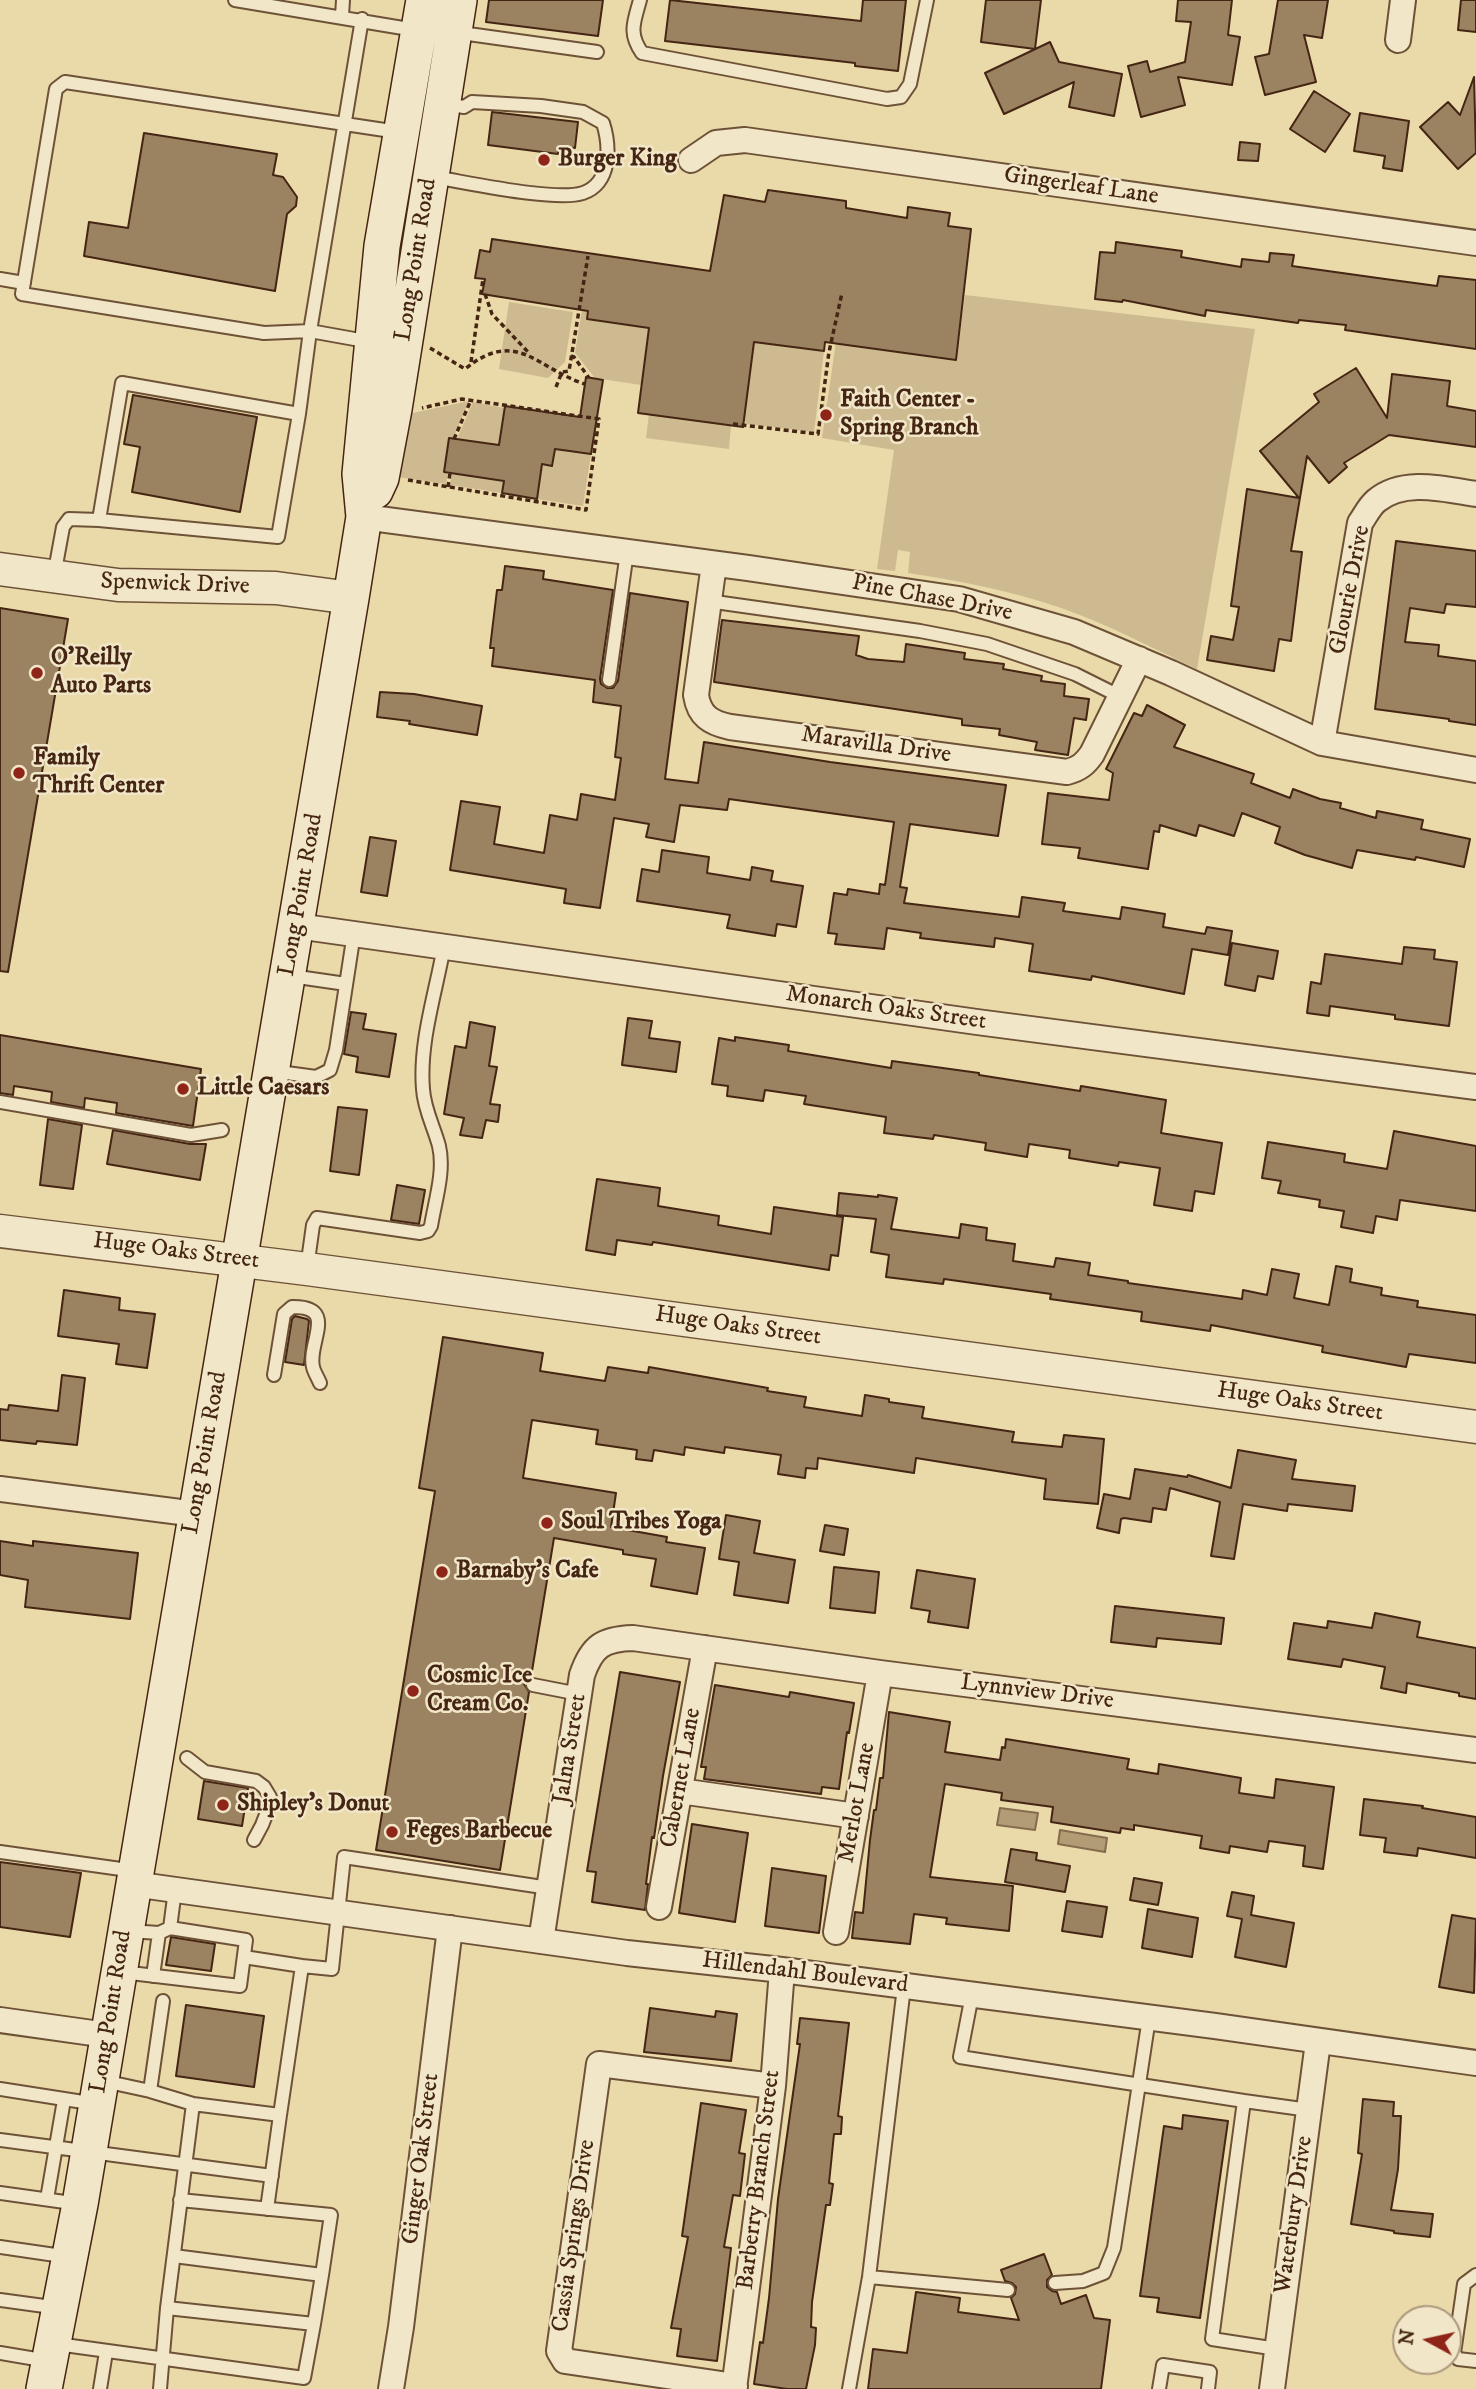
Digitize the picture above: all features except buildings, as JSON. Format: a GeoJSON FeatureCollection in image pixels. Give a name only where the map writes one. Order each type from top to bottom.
{"type":"FeatureCollection","features":[{"type":"Feature","properties":{"kind":"main road"},"geometry":{"type":"LineString","coordinates":[[422,15],[430,35],[444,91]]}},
{"type":"Feature","properties":{"kind":"main road","name":"Long Point Road"},"geometry":{"type":"LineString","coordinates":[[401,343],[382,246],[422,15]]}},
{"type":"Feature","properties":{"kind":"main road","name":"Long Point Road"},"geometry":{"type":"LineString","coordinates":[[49,2364],[69,2257],[63,2202],[72,2151],[107,2035],[118,1972],[151,1931],[134,1877],[297,926],[364,517],[381,478],[401,343],[457,16]]}},
{"type":"Feature","properties":{"kind":"street"},"geometry":{"type":"LineString","coordinates":[[1398,40],[1404,0]]}},
{"type":"Feature","properties":{"kind":"street","name":"Gingerleaf Lane"},"geometry":{"type":"LineString","coordinates":[[691,160],[716,143],[746,140],[1476,243]]}},
{"type":"Feature","properties":{"kind":"street","name":"Glourie Drive"},"geometry":{"type":"LineString","coordinates":[[1322,743],[1360,523],[1373,503],[1390,491],[1411,487],[1476,494]]}},
{"type":"Feature","properties":{"kind":"street","name":"Pine Chase Drive"},"geometry":{"type":"LineString","coordinates":[[364,517],[958,599],[1074,632],[1322,743],[1476,770]]}},
{"type":"Feature","properties":{"kind":"street","name":"Maravilla Drive"},"geometry":{"type":"LineString","coordinates":[[714,564],[696,695],[702,713],[719,725],[1067,772],[1086,763],[1139,659]]}},
{"type":"Feature","properties":{"kind":"street","name":"Spenwick Drive"},"geometry":{"type":"LineString","coordinates":[[0,569],[118,586],[276,589],[351,598]]}},
{"type":"Feature","properties":{"kind":"street","name":"Monarch Oaks Street"},"geometry":{"type":"LineString","coordinates":[[297,926],[976,1022],[1476,1087]]}},
{"type":"Feature","properties":{"kind":"street","name":"Huge Oaks Street"},"geometry":{"type":"LineString","coordinates":[[0,1231],[240,1260],[1476,1427]]}},
{"type":"Feature","properties":{"kind":"street"},"geometry":{"type":"LineString","coordinates":[[0,1489],[196,1514]]}},
{"type":"Feature","properties":{"kind":"street","name":"Lynnview Drive"},"geometry":{"type":"LineString","coordinates":[[600,1645],[615,1638],[633,1638],[880,1673],[1476,1750]]}},
{"type":"Feature","properties":{"kind":"street","name":"Jalna Street"},"geometry":{"type":"LineString","coordinates":[[541,1941],[579,1694],[588,1658],[600,1645]]}},
{"type":"Feature","properties":{"kind":"street","name":"Cabernet Lane"},"geometry":{"type":"LineString","coordinates":[[659,1907],[705,1648]]}},
{"type":"Feature","properties":{"kind":"street","name":"Merlot Lane"},"geometry":{"type":"LineString","coordinates":[[836,1932],[880,1673]]}},
{"type":"Feature","properties":{"kind":"street"},"geometry":{"type":"LineString","coordinates":[[680,1791],[856,1816]]}},
{"type":"Feature","properties":{"kind":"street","name":"Hillendahl Boulevard"},"geometry":{"type":"LineString","coordinates":[[134,1877],[175,1890],[627,1954],[782,1970],[1476,2063]]}},
{"type":"Feature","properties":{"kind":"street","name":"Ginger Oak Street"},"geometry":{"type":"LineString","coordinates":[[391,2389],[450,1928]]}},
{"type":"Feature","properties":{"kind":"street","name":"Barberry Branch Street"},"geometry":{"type":"LineString","coordinates":[[734,2388],[773,2086],[782,1970]]}},
{"type":"Feature","properties":{"kind":"street"},"geometry":{"type":"LineString","coordinates":[[0,2020],[107,2035]]}},
{"type":"Feature","properties":{"kind":"street","name":"Waterbury Drive"},"geometry":{"type":"LineString","coordinates":[[1272,2389],[1318,2042]]}},
{"type":"Feature","properties":{"kind":"street","name":"Cassia Springs Drive"},"geometry":{"type":"LineString","coordinates":[[734,2388],[565,2361],[559,2351],[599,2064],[773,2086]]}},
{"type":"Feature","properties":{"kind":"lane"},"geometry":{"type":"LineString","coordinates":[[234,0],[362,19],[422,15]]}},
{"type":"Feature","properties":{"kind":"lane"},"geometry":{"type":"LineString","coordinates":[[342,0],[342,16]]}},
{"type":"Feature","properties":{"kind":"lane"},"geometry":{"type":"LineString","coordinates":[[640,0],[633,25],[634,41],[642,53],[887,99],[901,97],[910,84],[927,0]]}},
{"type":"Feature","properties":{"kind":"lane"},"geometry":{"type":"LineString","coordinates":[[457,16],[597,52]]}},
{"type":"Feature","properties":{"kind":"lane"},"geometry":{"type":"LineString","coordinates":[[54,576],[63,527],[69,519],[278,537],[362,19]]}},
{"type":"Feature","properties":{"kind":"lane"},"geometry":{"type":"LineString","coordinates":[[400,133],[65,82],[56,89],[22,294],[264,333],[310,331],[401,343]]}},
{"type":"Feature","properties":{"kind":"lane"},"geometry":{"type":"LineString","coordinates":[[430,177],[551,195],[583,193],[595,185],[606,169],[609,140],[603,123],[583,112],[541,106],[472,102],[464,107],[444,91]]}},
{"type":"Feature","properties":{"kind":"lane"},"geometry":{"type":"LineString","coordinates":[[0,279],[24,284]]}},
{"type":"Feature","properties":{"kind":"lane"},"geometry":{"type":"LineString","coordinates":[[99,520],[122,383],[299,414]]}},
{"type":"Feature","properties":{"kind":"lane"},"geometry":{"type":"LineString","coordinates":[[609,680],[627,552]]}},
{"type":"Feature","properties":{"kind":"lane"},"geometry":{"type":"LineString","coordinates":[[708,601],[920,631],[978,642],[1046,662],[1121,697]]}},
{"type":"Feature","properties":{"kind":"lane"},"geometry":{"type":"LineString","coordinates":[[272,1071],[316,1077],[330,1070],[336,1050],[354,933]]}},
{"type":"Feature","properties":{"kind":"lane"},"geometry":{"type":"LineString","coordinates":[[307,1269],[313,1225],[317,1218],[420,1233],[428,1231],[432,1226],[441,1165],[439,1147],[426,1108],[423,1063],[444,946]]}},
{"type":"Feature","properties":{"kind":"lane"},"geometry":{"type":"LineString","coordinates":[[288,976],[346,984]]}},
{"type":"Feature","properties":{"kind":"lane"},"geometry":{"type":"LineString","coordinates":[[0,1102],[191,1135],[222,1130]]}},
{"type":"Feature","properties":{"kind":"lane"},"geometry":{"type":"LineString","coordinates":[[274,1375],[284,1314],[292,1307],[306,1308],[314,1312],[319,1323],[312,1365],[320,1383]]}},
{"type":"Feature","properties":{"kind":"lane"},"geometry":{"type":"LineString","coordinates":[[533,1685],[579,1694]]}},
{"type":"Feature","properties":{"kind":"lane"},"geometry":{"type":"LineString","coordinates":[[187,1758],[205,1772],[256,1781],[264,1787],[270,1797],[269,1807],[254,1840]]}},
{"type":"Feature","properties":{"kind":"lane"},"geometry":{"type":"LineString","coordinates":[[0,1852],[134,1877]]}},
{"type":"Feature","properties":{"kind":"lane"},"geometry":{"type":"LineString","coordinates":[[244,1957],[332,1969],[344,1857],[549,1888]]}},
{"type":"Feature","properties":{"kind":"lane"},"geometry":{"type":"LineString","coordinates":[[153,1976],[151,1931],[175,1890]]}},
{"type":"Feature","properties":{"kind":"lane"},"geometry":{"type":"LineString","coordinates":[[118,1972],[240,1986],[246,1940],[151,1931]]}},
{"type":"Feature","properties":{"kind":"lane"},"geometry":{"type":"LineString","coordinates":[[267,2209],[302,1966]]}},
{"type":"Feature","properties":{"kind":"lane"},"geometry":{"type":"LineString","coordinates":[[849,2389],[869,2277],[904,1987]]}},
{"type":"Feature","properties":{"kind":"lane"},"geometry":{"type":"LineString","coordinates":[[972,1995],[960,2057],[1138,2087],[1309,2110]]}},
{"type":"Feature","properties":{"kind":"lane"},"geometry":{"type":"LineString","coordinates":[[149,2091],[163,2001]]}},
{"type":"Feature","properties":{"kind":"lane"},"geometry":{"type":"LineString","coordinates":[[1055,2283],[1083,2281],[1104,2273],[1114,2248],[1149,2018]]}},
{"type":"Feature","properties":{"kind":"lane"},"geometry":{"type":"LineString","coordinates":[[0,2090],[87,2095],[149,2091],[193,2104],[280,2115]]}},
{"type":"Feature","properties":{"kind":"lane"},"geometry":{"type":"LineString","coordinates":[[1244,2101],[1213,2339],[1277,2349]]}},
{"type":"Feature","properties":{"kind":"lane"},"geometry":{"type":"LineString","coordinates":[[160,2389],[167,2308],[193,2104]]}},
{"type":"Feature","properties":{"kind":"lane"},"geometry":{"type":"LineString","coordinates":[[0,2140],[272,2176]]}},
{"type":"Feature","properties":{"kind":"lane"},"geometry":{"type":"LineString","coordinates":[[0,2193],[63,2202]]}},
{"type":"Feature","properties":{"kind":"lane"},"geometry":{"type":"LineString","coordinates":[[0,2353],[49,2364],[106,2352],[304,2378],[331,2215],[180,2200]]}},
{"type":"Feature","properties":{"kind":"lane"},"geometry":{"type":"LineString","coordinates":[[0,2247],[69,2257]]}},
{"type":"Feature","properties":{"kind":"lane"},"geometry":{"type":"LineString","coordinates":[[174,2256],[322,2275]]}},
{"type":"Feature","properties":{"kind":"lane"},"geometry":{"type":"LineString","coordinates":[[1476,2275],[1464,2284],[1454,2353],[1458,2358],[1476,2361]]}},
{"type":"Feature","properties":{"kind":"lane"},"geometry":{"type":"LineString","coordinates":[[869,2277],[1008,2290]]}},
{"type":"Feature","properties":{"kind":"lane"},"geometry":{"type":"LineString","coordinates":[[0,2300],[60,2308]]}},
{"type":"Feature","properties":{"kind":"lane"},"geometry":{"type":"LineString","coordinates":[[167,2308],[314,2324]]}},
{"type":"Feature","properties":{"kind":"lane"},"geometry":{"type":"LineString","coordinates":[[100,2389],[106,2352]]}},
{"type":"Feature","properties":{"kind":"lane"},"geometry":{"type":"LineString","coordinates":[[1160,2389],[1163,2365],[1210,2372],[1208,2389]]}},
{"type":"Feature","properties":{"kind":"path"},"geometry":{"type":"LineString","coordinates":[[562,372],[569,371],[588,256]]}},
{"type":"Feature","properties":{"kind":"path"},"geometry":{"type":"LineString","coordinates":[[470,364],[483,279]]}},
{"type":"Feature","properties":{"kind":"path"},"geometry":{"type":"LineString","coordinates":[[733,424],[818,434],[829,352],[842,293]]}},
{"type":"Feature","properties":{"kind":"path"},"geometry":{"type":"LineString","coordinates":[[485,294],[492,314],[531,355],[585,384]]}},
{"type":"Feature","properties":{"kind":"path"},"geometry":{"type":"LineString","coordinates":[[401,343],[465,369],[495,353],[531,355]]}},
{"type":"Feature","properties":{"kind":"path"},"geometry":{"type":"LineString","coordinates":[[571,356],[589,378]]}},
{"type":"Feature","properties":{"kind":"path"},"geometry":{"type":"LineString","coordinates":[[556,387],[562,372]]}},
{"type":"Feature","properties":{"kind":"path"},"geometry":{"type":"LineString","coordinates":[[408,481],[586,510],[599,419],[462,399],[417,410]]}},
{"type":"Feature","properties":{"kind":"path"},"geometry":{"type":"LineString","coordinates":[[454,439],[471,400]]}},
{"type":"Feature","properties":{"kind":"path"},"geometry":{"type":"LineString","coordinates":[[448,487],[450,473]]}},
{"type":"Feature","properties":{"kind":"shaded area"},"geometry":{"type":"Polygon","coordinates":[[[585,291],[591,292],[588,319],[649,328],[641,385],[595,378],[575,353],[585,291]]]}},
{"type":"Feature","properties":{"kind":"shaded area"},"geometry":{"type":"Polygon","coordinates":[[[965,295],[1255,329],[1197,669],[1109,627],[1038,600],[908,573],[910,552],[898,550],[895,571],[877,569],[894,450],[822,438],[836,342],[956,360],[965,295]]]}},
{"type":"Feature","properties":{"kind":"shaded area"},"geometry":{"type":"Polygon","coordinates":[[[509,302],[573,312],[565,362],[548,378],[499,369],[509,302]]]}},
{"type":"Feature","properties":{"kind":"shaded area"},"geometry":{"type":"Polygon","coordinates":[[[754,342],[824,351],[814,432],[747,424],[744,420],[754,342]]]}},
{"type":"Feature","properties":{"kind":"shaded area"},"geometry":{"type":"Polygon","coordinates":[[[469,401],[453,439],[449,439],[444,472],[448,473],[446,484],[398,477],[408,414],[469,401]]]}},
{"type":"Feature","properties":{"kind":"shaded area"},"geometry":{"type":"Polygon","coordinates":[[[473,402],[504,408],[499,445],[457,439],[473,402]]]}},
{"type":"Feature","properties":{"kind":"shaded area"},"geometry":{"type":"Polygon","coordinates":[[[649,414],[731,425],[729,449],[646,438],[649,414]]]}},
{"type":"Feature","properties":{"kind":"shaded area"},"geometry":{"type":"Polygon","coordinates":[[[545,447],[591,454],[583,506],[537,499],[542,464],[552,466],[553,458],[545,447]]]}},
{"type":"Feature","properties":{"kind":"shaded area"},"geometry":{"type":"Polygon","coordinates":[[[452,473],[504,481],[502,493],[450,485],[452,473]]]}},
{"type":"Feature","properties":{"kind":"shaded area"},"geometry":{"type":"Polygon","coordinates":[[[1000,1808],[1038,1813],[1035,1830],[997,1825],[1000,1808]]]}},
{"type":"Feature","properties":{"kind":"shaded area"},"geometry":{"type":"Polygon","coordinates":[[[1060,1830],[1107,1838],[1105,1852],[1058,1844],[1060,1830]]]}},
{"type":"Feature","properties":{"kind":"place","name":"Burger King"},"geometry":{"type":"Point","coordinates":[544,160]}},
{"type":"Feature","properties":{"kind":"place","name":"Faith Center - Spring Branch"},"geometry":{"type":"Point","coordinates":[826,415]}},
{"type":"Feature","properties":{"kind":"place","name":"O'Reilly Auto Parts"},"geometry":{"type":"Point","coordinates":[37,673]}},
{"type":"Feature","properties":{"kind":"place","name":"Family Thrift Center"},"geometry":{"type":"Point","coordinates":[19,773]}},
{"type":"Feature","properties":{"kind":"place","name":"Little Caesars"},"geometry":{"type":"Point","coordinates":[183,1089]}},
{"type":"Feature","properties":{"kind":"place","name":"Soul Tribes Yoga"},"geometry":{"type":"Point","coordinates":[547,1523]}},
{"type":"Feature","properties":{"kind":"place","name":"Barnaby's Cafe"},"geometry":{"type":"Point","coordinates":[442,1572]}},
{"type":"Feature","properties":{"kind":"place","name":"Cosmic Ice Cream Co."},"geometry":{"type":"Point","coordinates":[413,1691]}},
{"type":"Feature","properties":{"kind":"place","name":"Shipley's Donut"},"geometry":{"type":"Point","coordinates":[223,1805]}},
{"type":"Feature","properties":{"kind":"place","name":"Feges Barbecue"},"geometry":{"type":"Point","coordinates":[392,1832]}}]}
